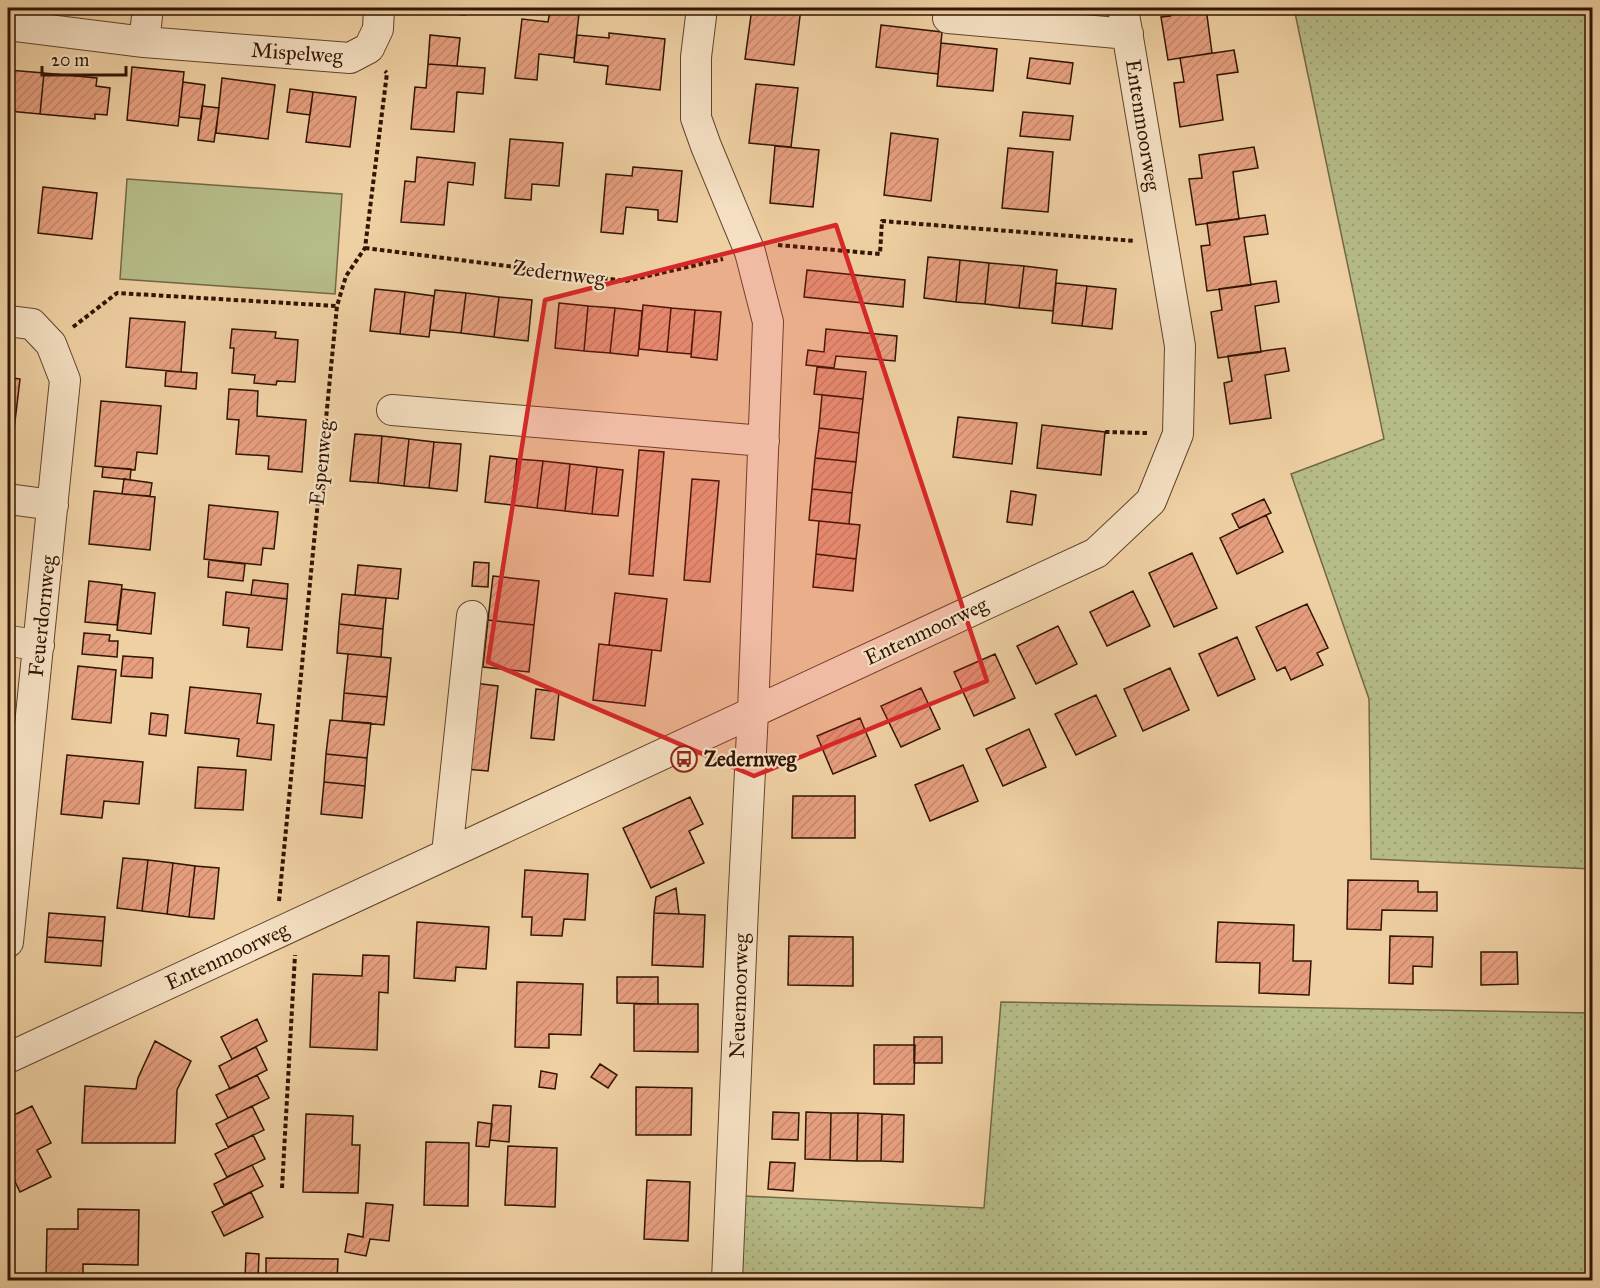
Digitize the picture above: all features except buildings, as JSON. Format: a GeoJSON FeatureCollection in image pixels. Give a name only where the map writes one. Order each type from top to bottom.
{"type":"FeatureCollection","features":[{"type":"Feature","properties":{"kind":"street"},"geometry":{"type":"LineString","coordinates":[[144,42],[147,8]]}},
{"type":"Feature","properties":{"kind":"street"},"geometry":{"type":"LineString","coordinates":[[369,48],[378,29],[379,8]]}},
{"type":"Feature","properties":{"kind":"street"},"geometry":{"type":"LineString","coordinates":[[702,8],[696,57],[696,118],[748,247],[768,322],[753,712]]}},
{"type":"Feature","properties":{"kind":"street"},"geometry":{"type":"LineString","coordinates":[[948,18],[1126,21]]}},
{"type":"Feature","properties":{"kind":"street","name":"Entenmoorweg"},"geometry":{"type":"LineString","coordinates":[[8,1058],[1096,553],[1151,501],[1178,434],[1180,346],[1126,21]]}},
{"type":"Feature","properties":{"kind":"street","name":"Mispelweg"},"geometry":{"type":"LineString","coordinates":[[8,25],[144,42],[350,58],[369,48]]}},
{"type":"Feature","properties":{"kind":"street","name":"Feuerdornweg"},"geometry":{"type":"LineString","coordinates":[[8,321],[32,324],[51,344],[65,380],[8,942]]}},
{"type":"Feature","properties":{"kind":"street"},"geometry":{"type":"LineString","coordinates":[[392,410],[764,441]]}},
{"type":"Feature","properties":{"kind":"street"},"geometry":{"type":"LineString","coordinates":[[8,499],[53,505]]}},
{"type":"Feature","properties":{"kind":"street"},"geometry":{"type":"LineString","coordinates":[[447,854],[472,616]]}},
{"type":"Feature","properties":{"kind":"street"},"geometry":{"type":"LineString","coordinates":[[8,641],[39,645]]}},
{"type":"Feature","properties":{"kind":"street","name":"Neuemoorweg"},"geometry":{"type":"LineString","coordinates":[[727,1281],[753,712]]}},
{"type":"Feature","properties":{"kind":"path","name":"Espenweg"},"geometry":{"type":"LineString","coordinates":[[282,1188],[287,929],[337,306],[346,276],[365,248],[387,73],[369,48]]}},
{"type":"Feature","properties":{"kind":"path"},"geometry":{"type":"LineString","coordinates":[[748,247],[880,254],[882,221],[1162,243]]}},
{"type":"Feature","properties":{"kind":"path","name":"Zedernweg"},"geometry":{"type":"LineString","coordinates":[[365,248],[626,281],[748,247]]}},
{"type":"Feature","properties":{"kind":"path"},"geometry":{"type":"LineString","coordinates":[[51,344],[117,293],[337,306]]}},
{"type":"Feature","properties":{"kind":"path"},"geometry":{"type":"LineString","coordinates":[[1106,432],[1178,434]]}},
{"type":"Feature","properties":{"kind":"highlighted area"},"geometry":{"type":"Polygon","coordinates":[[[836,225],[987,681],[754,776],[488,662],[545,300],[836,225]]]}},
{"type":"Feature","properties":{"kind":"green space"},"geometry":{"type":"Polygon","coordinates":[[[1294,8],[1592,8],[1592,869],[1371,859],[1369,699],[1291,474],[1384,439],[1294,8]]]}},
{"type":"Feature","properties":{"kind":"green space"},"geometry":{"type":"Polygon","coordinates":[[[127,179],[342,194],[335,294],[120,279],[127,179]]]}},
{"type":"Feature","properties":{"kind":"green space"},"geometry":{"type":"Polygon","coordinates":[[[1001,1002],[1592,1013],[1592,1280],[742,1280],[745,1196],[984,1208],[1001,1002]]]}},
{"type":"Feature","properties":{"kind":"place","name":"Zedernweg"},"geometry":{"type":"Point","coordinates":[684,759]}}]}
